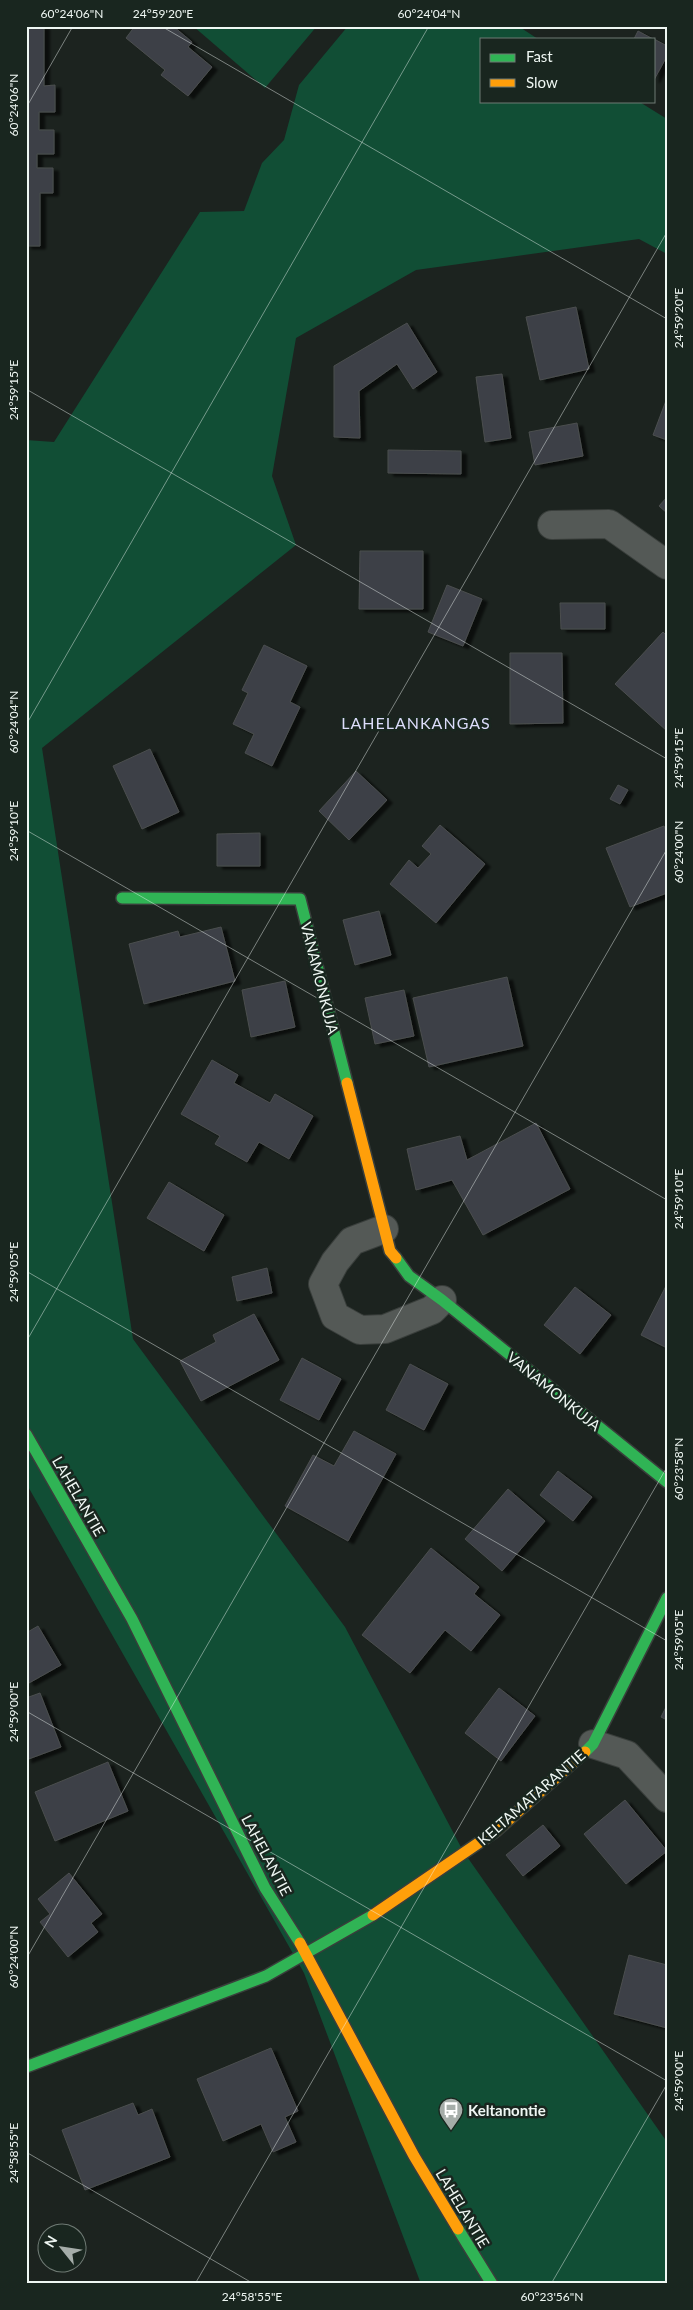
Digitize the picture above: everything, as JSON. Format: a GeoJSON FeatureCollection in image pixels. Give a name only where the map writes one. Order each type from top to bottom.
{"type":"FeatureCollection","features":[{"type":"Feature","properties":{"kind":"street"},"geometry":{"type":"LineString","coordinates":[[552,525],[610,524],[667,565]]}},
{"type":"Feature","properties":{"kind":"street","name":"VANAMONKUJA"},"geometry":{"type":"LineString","coordinates":[[122,898],[300,899],[390,1251],[409,1276],[442,1300],[667,1482]]}},
{"type":"Feature","properties":{"kind":"street"},"geometry":{"type":"LineString","coordinates":[[384,1229],[352,1241],[335,1262],[323,1284],[335,1316],[360,1330],[385,1329],[432,1310],[442,1300]]}},
{"type":"Feature","properties":{"kind":"street","name":"LAHELANTIE"},"geometry":{"type":"LineString","coordinates":[[26,1434],[132,1619],[265,1888],[307,1954],[414,2156],[492,2284]]}},
{"type":"Feature","properties":{"kind":"street","name":"KELTAMATARANTIE"},"geometry":{"type":"LineString","coordinates":[[307,1954],[364,1921],[496,1831],[593,1744],[667,1598]]}},
{"type":"Feature","properties":{"kind":"street"},"geometry":{"type":"LineString","coordinates":[[593,1744],[627,1755],[667,1798]]}},
{"type":"Feature","properties":{"kind":"street"},"geometry":{"type":"LineString","coordinates":[[26,2067],[266,1976],[307,1954]]}},
{"type":"Feature","properties":{"kind":"green space"},"geometry":{"type":"Polygon","coordinates":[[[193,26],[317,26],[265,88],[193,26]]]}},
{"type":"Feature","properties":{"kind":"green space"},"geometry":{"type":"Polygon","coordinates":[[[348,26],[518,26],[536,38],[480,38],[480,102],[640,102],[667,119],[667,254],[639,239],[416,270],[296,338],[272,476],[296,545],[42,748],[133,1339],[345,1627],[463,1851],[667,2142],[667,2284],[421,2284],[304,1973],[26,1483],[26,440],[54,442],[200,212],[244,211],[262,163],[284,140],[299,85],[348,26]]]}},
{"type":"Feature","properties":{"kind":"building"},"geometry":{"type":"Polygon","coordinates":[[[26,26],[44,26],[44,86],[55,85],[55,112],[39,112],[39,130],[54,130],[54,154],[37,154],[37,168],[53,168],[53,193],[40,193],[40,246],[26,246],[26,26]]]}},
{"type":"Feature","properties":{"kind":"building"},"geometry":{"type":"Polygon","coordinates":[[[135,26],[173,26],[192,42],[188,47],[212,67],[188,96],[161,75],[165,70],[126,38],[135,26]]]}},
{"type":"Feature","properties":{"kind":"building"},"geometry":{"type":"Polygon","coordinates":[[[638,31],[651,38],[634,38],[638,31]]]}},
{"type":"Feature","properties":{"kind":"building"},"geometry":{"type":"Polygon","coordinates":[[[656,40],[667,46],[667,56],[656,76],[656,40]]]}},
{"type":"Feature","properties":{"kind":"building"},"geometry":{"type":"Polygon","coordinates":[[[576,307],[589,369],[540,380],[526,317],[576,307]]]}},
{"type":"Feature","properties":{"kind":"building"},"geometry":{"type":"Polygon","coordinates":[[[407,323],[437,372],[413,389],[397,364],[359,391],[360,438],[334,437],[334,366],[407,323]]]}},
{"type":"Feature","properties":{"kind":"building"},"geometry":{"type":"Polygon","coordinates":[[[502,374],[511,438],[485,442],[476,377],[502,374]]]}},
{"type":"Feature","properties":{"kind":"building"},"geometry":{"type":"Polygon","coordinates":[[[667,398],[667,440],[653,435],[667,398]]]}},
{"type":"Feature","properties":{"kind":"building"},"geometry":{"type":"Polygon","coordinates":[[[577,423],[583,456],[535,465],[529,432],[577,423]]]}},
{"type":"Feature","properties":{"kind":"building"},"geometry":{"type":"Polygon","coordinates":[[[388,450],[461,451],[461,474],[388,473],[388,450]]]}},
{"type":"Feature","properties":{"kind":"building"},"geometry":{"type":"Polygon","coordinates":[[[667,497],[667,513],[659,506],[667,497]]]}},
{"type":"Feature","properties":{"kind":"building"},"geometry":{"type":"Polygon","coordinates":[[[360,551],[423,551],[423,609],[359,609],[360,551]]]}},
{"type":"Feature","properties":{"kind":"building"},"geometry":{"type":"Polygon","coordinates":[[[447,585],[482,599],[463,646],[428,632],[447,585]]]}},
{"type":"Feature","properties":{"kind":"building"},"geometry":{"type":"Polygon","coordinates":[[[560,603],[605,603],[605,629],[561,629],[560,603]]]}},
{"type":"Feature","properties":{"kind":"building"},"geometry":{"type":"Polygon","coordinates":[[[663,632],[667,636],[667,731],[615,684],[663,632]]]}},
{"type":"Feature","properties":{"kind":"building"},"geometry":{"type":"Polygon","coordinates":[[[264,645],[307,666],[290,702],[300,707],[272,766],[245,753],[254,734],[233,724],[248,693],[242,690],[264,645]]]}},
{"type":"Feature","properties":{"kind":"building"},"geometry":{"type":"Polygon","coordinates":[[[510,653],[562,653],[563,723],[510,724],[510,653]]]}},
{"type":"Feature","properties":{"kind":"building"},"geometry":{"type":"Polygon","coordinates":[[[150,749],[179,812],[142,829],[113,766],[150,749]]]}},
{"type":"Feature","properties":{"kind":"building"},"geometry":{"type":"Polygon","coordinates":[[[356,771],[387,800],[349,840],[319,811],[356,771]]]}},
{"type":"Feature","properties":{"kind":"building"},"geometry":{"type":"Polygon","coordinates":[[[618,785],[628,790],[620,804],[610,799],[618,785]]]}},
{"type":"Feature","properties":{"kind":"building"},"geometry":{"type":"Polygon","coordinates":[[[440,825],[485,864],[436,923],[390,884],[409,860],[418,868],[431,854],[422,846],[440,825]]]}},
{"type":"Feature","properties":{"kind":"building"},"geometry":{"type":"Polygon","coordinates":[[[664,826],[667,833],[667,893],[630,907],[606,848],[664,826]]]}},
{"type":"Feature","properties":{"kind":"building"},"geometry":{"type":"Polygon","coordinates":[[[260,833],[260,866],[217,866],[217,834],[260,833]]]}},
{"type":"Feature","properties":{"kind":"building"},"geometry":{"type":"Polygon","coordinates":[[[379,911],[391,955],[355,965],[343,920],[379,911]]]}},
{"type":"Feature","properties":{"kind":"building"},"geometry":{"type":"Polygon","coordinates":[[[221,927],[235,981],[144,1004],[129,944],[178,931],[180,937],[221,927]]]}},
{"type":"Feature","properties":{"kind":"building"},"geometry":{"type":"Polygon","coordinates":[[[507,977],[523,1046],[429,1067],[413,998],[507,977]]]}},
{"type":"Feature","properties":{"kind":"building"},"geometry":{"type":"Polygon","coordinates":[[[285,981],[295,1027],[251,1037],[242,990],[285,981]]]}},
{"type":"Feature","properties":{"kind":"building"},"geometry":{"type":"Polygon","coordinates":[[[404,990],[414,1036],[375,1044],[365,998],[404,990]]]}},
{"type":"Feature","properties":{"kind":"building"},"geometry":{"type":"Polygon","coordinates":[[[212,1060],[238,1075],[234,1083],[270,1103],[275,1094],[313,1116],[289,1159],[259,1142],[247,1162],[215,1144],[220,1136],[181,1114],[212,1060]]]}},
{"type":"Feature","properties":{"kind":"building"},"geometry":{"type":"Polygon","coordinates":[[[536,1123],[570,1189],[483,1235],[452,1180],[416,1190],[407,1149],[460,1136],[467,1160],[536,1123]]]}},
{"type":"Feature","properties":{"kind":"building"},"geometry":{"type":"Polygon","coordinates":[[[169,1182],[224,1215],[204,1251],[147,1218],[169,1182]]]}},
{"type":"Feature","properties":{"kind":"building"},"geometry":{"type":"Polygon","coordinates":[[[267,1268],[272,1293],[237,1301],[232,1277],[267,1268]]]}},
{"type":"Feature","properties":{"kind":"building"},"geometry":{"type":"Polygon","coordinates":[[[667,1284],[667,1348],[641,1335],[667,1284]]]}},
{"type":"Feature","properties":{"kind":"building"},"geometry":{"type":"Polygon","coordinates":[[[575,1287],[611,1315],[580,1354],[544,1325],[575,1287]]]}},
{"type":"Feature","properties":{"kind":"building"},"geometry":{"type":"Polygon","coordinates":[[[254,1314],[279,1360],[201,1401],[180,1361],[216,1342],[213,1335],[254,1314]]]}},
{"type":"Feature","properties":{"kind":"building"},"geometry":{"type":"Polygon","coordinates":[[[302,1358],[341,1379],[319,1420],[280,1400],[302,1358]]]}},
{"type":"Feature","properties":{"kind":"building"},"geometry":{"type":"Polygon","coordinates":[[[410,1364],[448,1384],[424,1430],[386,1410],[410,1364]]]}},
{"type":"Feature","properties":{"kind":"building"},"geometry":{"type":"Polygon","coordinates":[[[354,1431],[396,1454],[348,1541],[285,1506],[313,1455],[334,1466],[354,1431]]]}},
{"type":"Feature","properties":{"kind":"building"},"geometry":{"type":"Polygon","coordinates":[[[558,1471],[592,1497],[573,1521],[540,1495],[558,1471]]]}},
{"type":"Feature","properties":{"kind":"building"},"geometry":{"type":"Polygon","coordinates":[[[508,1489],[545,1521],[502,1571],[465,1539],[508,1489]]]}},
{"type":"Feature","properties":{"kind":"building"},"geometry":{"type":"Polygon","coordinates":[[[431,1548],[479,1587],[474,1594],[500,1615],[471,1651],[445,1630],[410,1673],[362,1635],[431,1548]]]}},
{"type":"Feature","properties":{"kind":"building"},"geometry":{"type":"Polygon","coordinates":[[[38,1626],[61,1665],[29,1683],[26,1679],[26,1633],[38,1626]]]}},
{"type":"Feature","properties":{"kind":"building"},"geometry":{"type":"Polygon","coordinates":[[[499,1688],[535,1716],[501,1761],[465,1733],[499,1688]]]}},
{"type":"Feature","properties":{"kind":"building"},"geometry":{"type":"Polygon","coordinates":[[[40,1693],[61,1747],[26,1760],[26,1698],[40,1693]]]}},
{"type":"Feature","properties":{"kind":"building"},"geometry":{"type":"Polygon","coordinates":[[[667,1705],[667,1720],[661,1717],[667,1705]]]}},
{"type":"Feature","properties":{"kind":"building"},"geometry":{"type":"Polygon","coordinates":[[[108,1762],[128,1811],[55,1841],[35,1792],[108,1762]]]}},
{"type":"Feature","properties":{"kind":"building"},"geometry":{"type":"Polygon","coordinates":[[[625,1800],[667,1851],[626,1884],[584,1834],[625,1800]]]}},
{"type":"Feature","properties":{"kind":"building"},"geometry":{"type":"Polygon","coordinates":[[[543,1825],[560,1846],[523,1876],[506,1855],[543,1825]]]}},
{"type":"Feature","properties":{"kind":"building"},"geometry":{"type":"Polygon","coordinates":[[[69,1873],[102,1914],[91,1923],[98,1932],[68,1957],[40,1922],[50,1914],[38,1899],[69,1873]]]}},
{"type":"Feature","properties":{"kind":"building"},"geometry":{"type":"Polygon","coordinates":[[[629,1955],[667,1965],[667,2028],[614,2014],[629,1955]]]}},
{"type":"Feature","properties":{"kind":"building"},"geometry":{"type":"Polygon","coordinates":[[[271,2048],[298,2111],[285,2117],[296,2142],[273,2152],[261,2124],[223,2141],[197,2079],[271,2048]]]}},
{"type":"Feature","properties":{"kind":"building"},"geometry":{"type":"Polygon","coordinates":[[[133,2103],[138,2115],[152,2109],[170,2157],[85,2190],[62,2130],[133,2103]]]}},
{"type":"Feature","properties":{"kind":"traffic: fast"},"geometry":{"type":"LineString","coordinates":[[122,898],[300,899],[347,1083]]}},
{"type":"Feature","properties":{"kind":"traffic: fast"},"geometry":{"type":"LineString","coordinates":[[396,1258],[409,1276],[442,1300],[667,1482]]}},
{"type":"Feature","properties":{"kind":"traffic: fast"},"geometry":{"type":"LineString","coordinates":[[26,1434],[132,1619],[265,1888],[300,1943]]}},
{"type":"Feature","properties":{"kind":"traffic: fast"},"geometry":{"type":"LineString","coordinates":[[585,1752],[593,1744],[667,1598]]}},
{"type":"Feature","properties":{"kind":"traffic: fast"},"geometry":{"type":"LineString","coordinates":[[26,2067],[266,1976],[373,1915]]}},
{"type":"Feature","properties":{"kind":"traffic: fast"},"geometry":{"type":"LineString","coordinates":[[458,2229],[492,2284]]}},
{"type":"Feature","properties":{"kind":"traffic: slow"},"geometry":{"type":"LineString","coordinates":[[347,1083],[390,1251],[396,1258]]}},
{"type":"Feature","properties":{"kind":"traffic: slow"},"geometry":{"type":"LineString","coordinates":[[373,1915],[496,1831],[585,1752]]}},
{"type":"Feature","properties":{"kind":"traffic: slow"},"geometry":{"type":"LineString","coordinates":[[300,1943],[414,2156],[458,2229]]}},
{"type":"Feature","properties":{"kind":"place","name":"Keltanontie"},"geometry":{"type":"Point","coordinates":[451,2131]}},
{"type":"Feature","properties":{"kind":"district","name":"LAHELANKANGAS"},"geometry":{"type":"Point","coordinates":[416,722]}}]}
